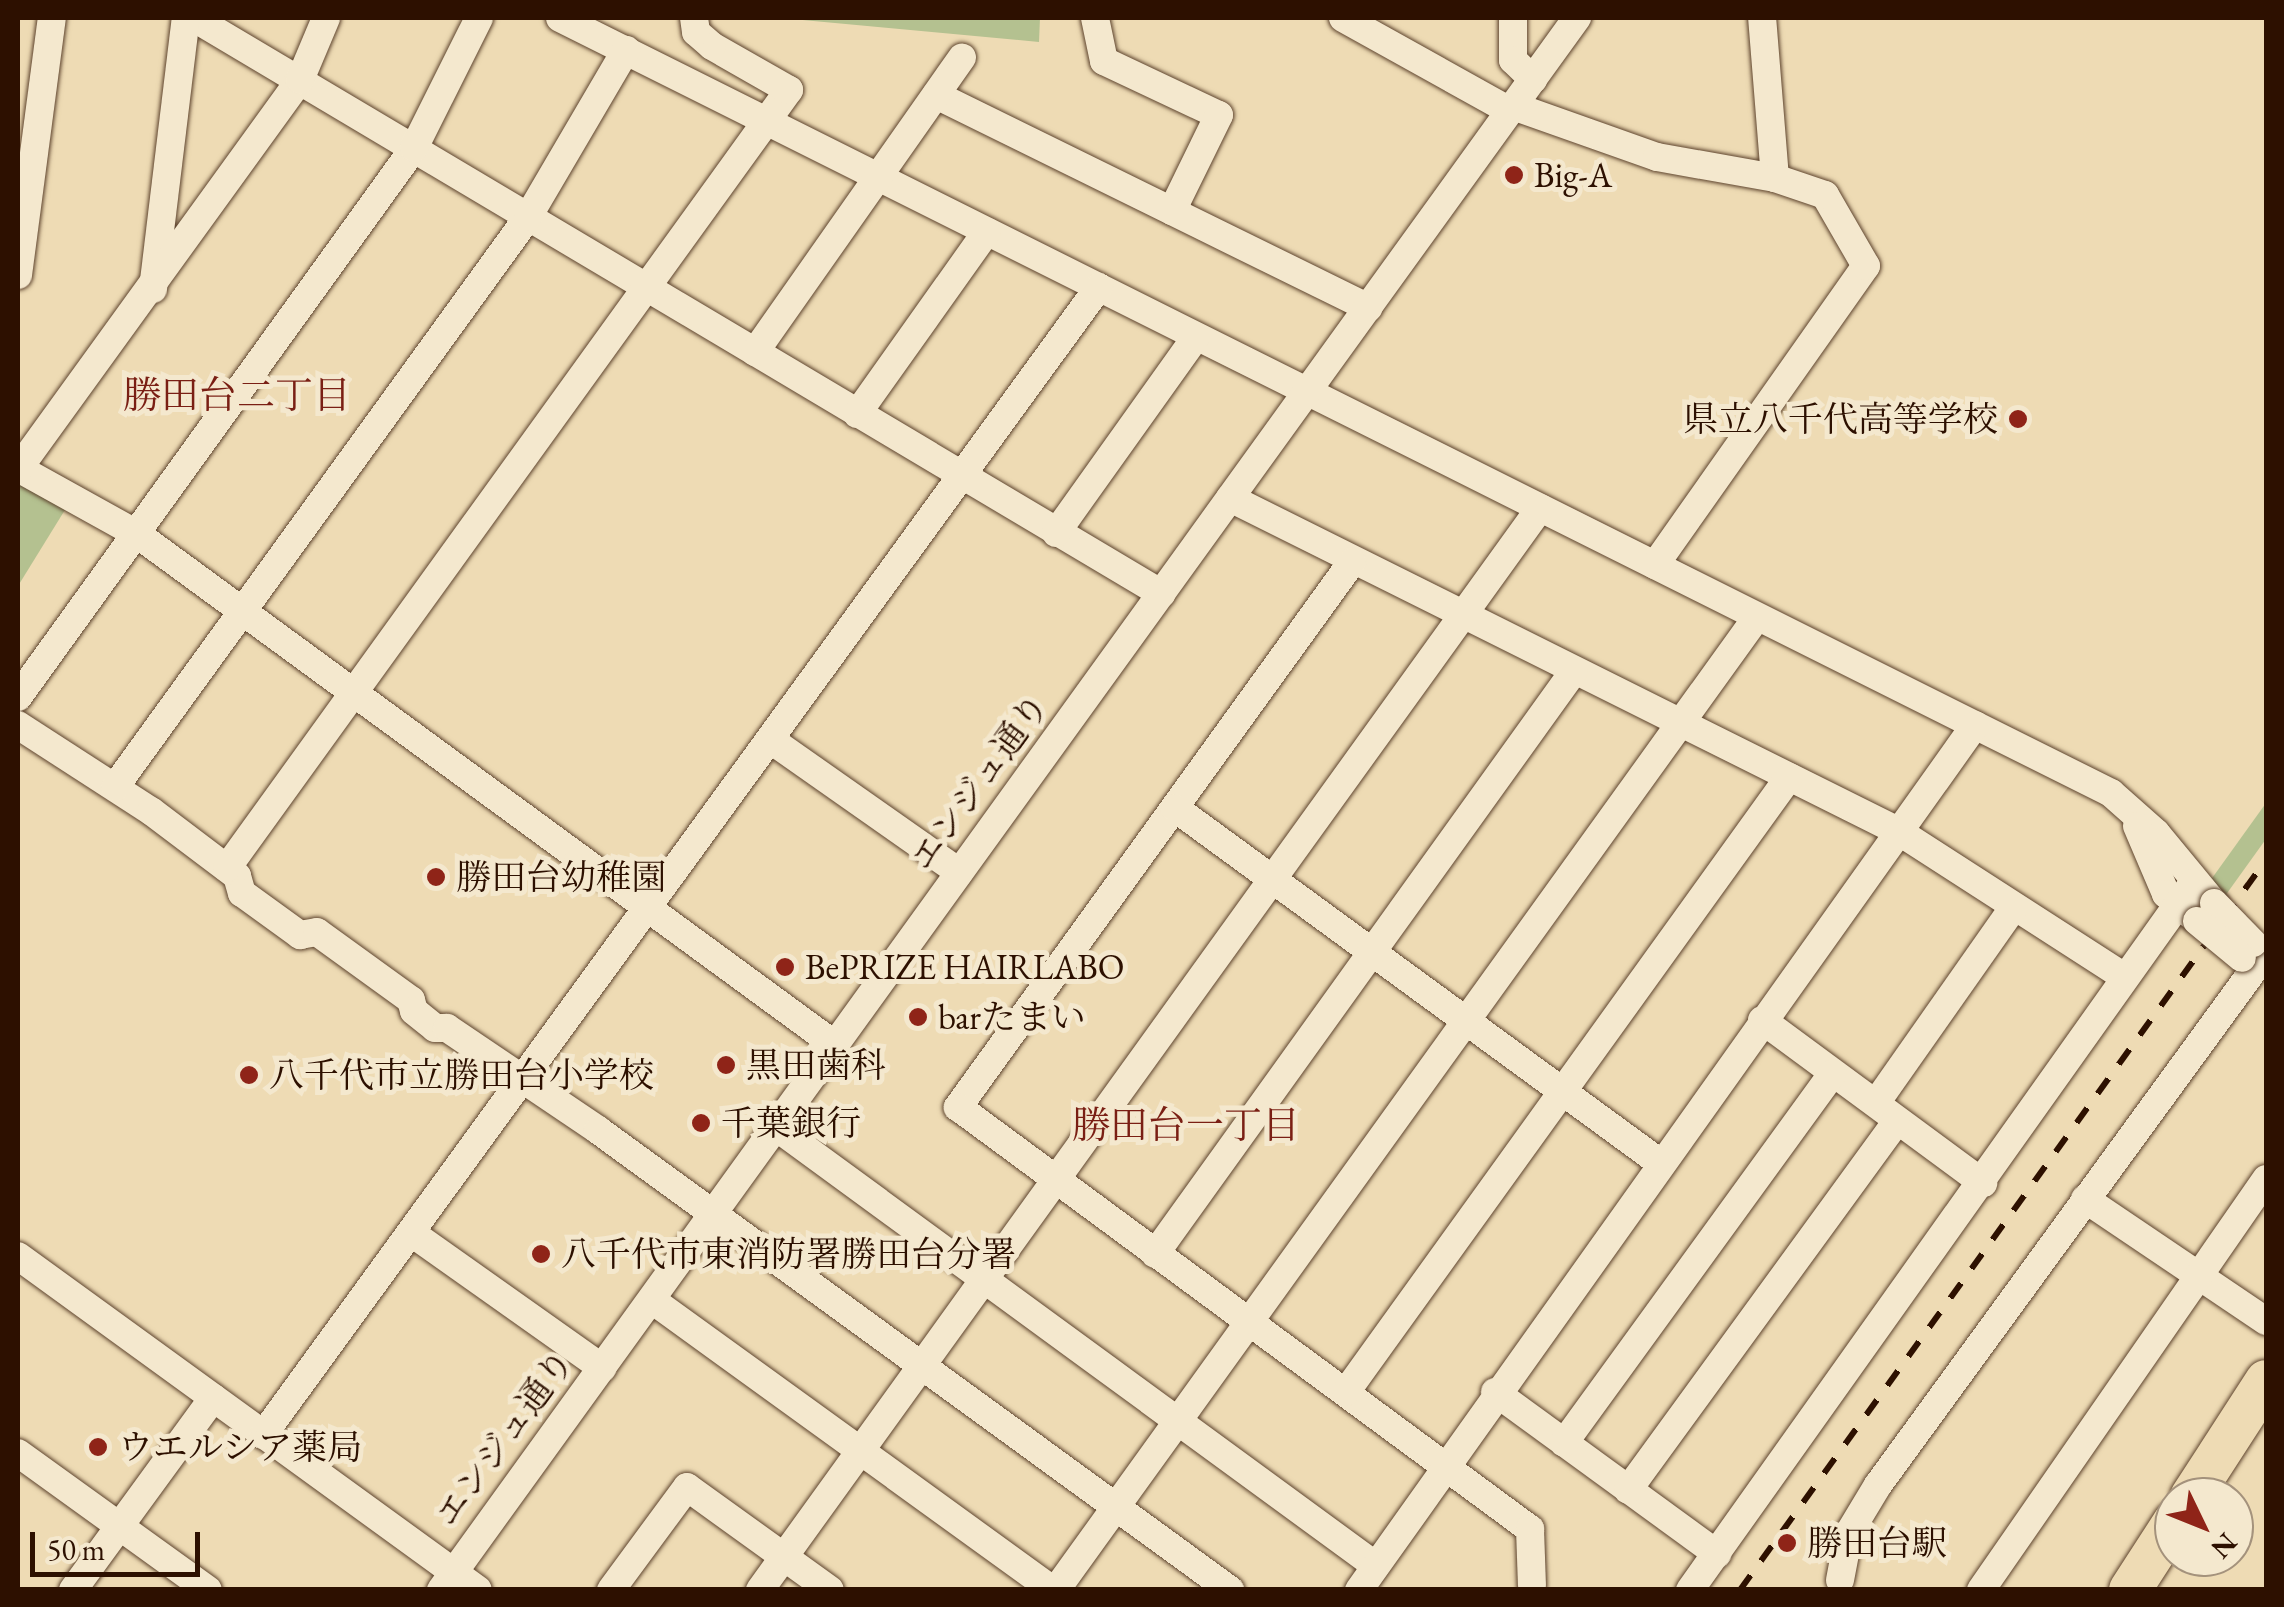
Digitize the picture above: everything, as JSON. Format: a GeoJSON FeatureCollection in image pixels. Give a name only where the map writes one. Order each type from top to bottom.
{"type":"FeatureCollection","features":[{"type":"Feature","properties":{"kind":"highway"},"geometry":{"type":"LineString","coordinates":[[2203,1477],[2266,1381]]}},
{"type":"Feature","properties":{"kind":"highway"},"geometry":{"type":"LineString","coordinates":[[2130,1590],[2154,1553]]}},
{"type":"Feature","properties":{"kind":"street"},"geometry":{"type":"LineString","coordinates":[[18,276],[52,18]]}},
{"type":"Feature","properties":{"kind":"street"},"geometry":{"type":"LineString","coordinates":[[153,291],[186,18]]}},
{"type":"Feature","properties":{"kind":"street"},"geometry":{"type":"LineString","coordinates":[[194,18],[1162,594]]}},
{"type":"Feature","properties":{"kind":"street"},"geometry":{"type":"LineString","coordinates":[[326,18],[300,80],[153,291],[18,468],[137,534],[835,1044]]}},
{"type":"Feature","properties":{"kind":"street"},"geometry":{"type":"LineString","coordinates":[[18,698],[414,148],[479,18]]}},
{"type":"Feature","properties":{"kind":"street"},"geometry":{"type":"LineString","coordinates":[[560,18],[2111,793],[2130,810],[2166,894],[2195,903],[2258,956],[1878,1486],[1849,1533],[1840,1580]]}},
{"type":"Feature","properties":{"kind":"street"},"geometry":{"type":"LineString","coordinates":[[227,868],[788,90],[712,46],[696,32],[694,18]]}},
{"type":"Feature","properties":{"kind":"street"},"geometry":{"type":"LineString","coordinates":[[1095,18],[1104,62],[1219,115],[1172,211]]}},
{"type":"Feature","properties":{"kind":"street"},"geometry":{"type":"LineString","coordinates":[[1343,18],[1511,108],[1657,157],[1775,178],[1825,196],[1866,266],[1656,565]]}},
{"type":"Feature","properties":{"kind":"street"},"geometry":{"type":"LineString","coordinates":[[1513,18],[1514,60],[1533,79]]}},
{"type":"Feature","properties":{"kind":"street","name":"エンジュ通り"},"geometry":{"type":"LineString","coordinates":[[447,1581],[1577,18]]}},
{"type":"Feature","properties":{"kind":"street"},"geometry":{"type":"LineString","coordinates":[[1762,18],[1775,178]]}},
{"type":"Feature","properties":{"kind":"street"},"geometry":{"type":"LineString","coordinates":[[115,787],[528,217],[626,50]]}},
{"type":"Feature","properties":{"kind":"street"},"geometry":{"type":"LineString","coordinates":[[755,352],[962,58]]}},
{"type":"Feature","properties":{"kind":"street"},"geometry":{"type":"LineString","coordinates":[[936,94],[1368,308]]}},
{"type":"Feature","properties":{"kind":"street"},"geometry":{"type":"LineString","coordinates":[[856,414],[988,232]]}},
{"type":"Feature","properties":{"kind":"street"},"geometry":{"type":"LineString","coordinates":[[263,1434],[1099,288]]}},
{"type":"Feature","properties":{"kind":"street"},"geometry":{"type":"LineString","coordinates":[[1056,532],[1196,337]]}},
{"type":"Feature","properties":{"kind":"street"},"geometry":{"type":"LineString","coordinates":[[1230,498],[1898,831],[2123,976]]}},
{"type":"Feature","properties":{"kind":"street"},"geometry":{"type":"LineString","coordinates":[[760,1590],[1540,508]]}},
{"type":"Feature","properties":{"kind":"street"},"geometry":{"type":"LineString","coordinates":[[1352,562],[958,1107],[1530,1529],[1532,1585]]}},
{"type":"Feature","properties":{"kind":"street"},"geometry":{"type":"LineString","coordinates":[[652,1300],[1054,1590],[1757,617]]}},
{"type":"Feature","properties":{"kind":"street"},"geometry":{"type":"LineString","coordinates":[[1156,1254],[1574,670]]}},
{"type":"Feature","properties":{"kind":"street"},"geometry":{"type":"LineString","coordinates":[[18,725],[67,763],[115,787],[227,868],[242,893],[300,935],[317,932],[411,1000],[414,1011],[435,1028],[447,1028],[523,1081],[1230,1590]]}},
{"type":"Feature","properties":{"kind":"street"},"geometry":{"type":"LineString","coordinates":[[1359,1590],[1495,1392],[1975,725]]}},
{"type":"Feature","properties":{"kind":"street"},"geometry":{"type":"LineString","coordinates":[[771,740],[959,872]]}},
{"type":"Feature","properties":{"kind":"street"},"geometry":{"type":"LineString","coordinates":[[1346,1392],[1788,777]]}},
{"type":"Feature","properties":{"kind":"street"},"geometry":{"type":"LineString","coordinates":[[1175,808],[1659,1162]]}},
{"type":"Feature","properties":{"kind":"street"},"geometry":{"type":"LineString","coordinates":[[1690,1590],[1983,1183],[2123,976],[2195,903]]}},
{"type":"Feature","properties":{"kind":"street"},"geometry":{"type":"LineString","coordinates":[[1628,1490],[1886,1112],[2014,907]]}},
{"type":"Feature","properties":{"kind":"street"},"geometry":{"type":"LineString","coordinates":[[1762,1020],[1983,1183]]}},
{"type":"Feature","properties":{"kind":"street"},"geometry":{"type":"LineString","coordinates":[[1564,1443],[1833,1072]]}},
{"type":"Feature","properties":{"kind":"street"},"geometry":{"type":"LineString","coordinates":[[776,1127],[1376,1566]]}},
{"type":"Feature","properties":{"kind":"street"},"geometry":{"type":"LineString","coordinates":[[1982,1590],[2266,1179]]}},
{"type":"Feature","properties":{"kind":"street"},"geometry":{"type":"LineString","coordinates":[[2085,1198],[2266,1321]]}},
{"type":"Feature","properties":{"kind":"street"},"geometry":{"type":"LineString","coordinates":[[412,1234],[602,1368]]}},
{"type":"Feature","properties":{"kind":"street"},"geometry":{"type":"LineString","coordinates":[[18,1256],[263,1434],[447,1581],[478,1590]]}},
{"type":"Feature","properties":{"kind":"street"},"geometry":{"type":"LineString","coordinates":[[1495,1392],[1717,1554]]}},
{"type":"Feature","properties":{"kind":"street"},"geometry":{"type":"LineString","coordinates":[[73,1590],[213,1398]]}},
{"type":"Feature","properties":{"kind":"street"},"geometry":{"type":"LineString","coordinates":[[18,1453],[208,1590]]}},
{"type":"Feature","properties":{"kind":"street"},"geometry":{"type":"LineString","coordinates":[[610,1590],[687,1488],[830,1590]]}},
{"type":"Feature","properties":{"kind":"green space"},"geometry":{"type":"Polygon","coordinates":[[[781,18],[1040,18],[1039,42],[781,18]]]}},
{"type":"Feature","properties":{"kind":"green space"},"geometry":{"type":"Polygon","coordinates":[[[18,474],[68,505],[18,586],[18,474]]]}},
{"type":"Feature","properties":{"kind":"green space"},"geometry":{"type":"Polygon","coordinates":[[[2266,803],[2266,839],[2225,896],[2210,881],[2266,803]]]}},
{"type":"Feature","properties":{"kind":"railway"},"geometry":{"type":"LineString","coordinates":[[1740,1590],[2266,860]]}},
{"type":"Feature","properties":{"kind":"place","name":"Big-A"},"geometry":{"type":"Point","coordinates":[1514,175]}},
{"type":"Feature","properties":{"kind":"place","name":"県立八千代高等学校"},"geometry":{"type":"Point","coordinates":[2018,419]}},
{"type":"Feature","properties":{"kind":"place","name":"勝田台幼稚園"},"geometry":{"type":"Point","coordinates":[436,877]}},
{"type":"Feature","properties":{"kind":"place","name":"BePRIZE HAIRLABO"},"geometry":{"type":"Point","coordinates":[785,967]}},
{"type":"Feature","properties":{"kind":"place","name":"barたまい"},"geometry":{"type":"Point","coordinates":[918,1017]}},
{"type":"Feature","properties":{"kind":"place","name":"黒田歯科"},"geometry":{"type":"Point","coordinates":[726,1065]}},
{"type":"Feature","properties":{"kind":"place","name":"八千代市立勝田台小学校"},"geometry":{"type":"Point","coordinates":[249,1075]}},
{"type":"Feature","properties":{"kind":"place","name":"千葉銀行"},"geometry":{"type":"Point","coordinates":[701,1123]}},
{"type":"Feature","properties":{"kind":"place","name":"八千代市東消防署勝田台分署"},"geometry":{"type":"Point","coordinates":[541,1254]}},
{"type":"Feature","properties":{"kind":"place","name":"ウエルシア薬局"},"geometry":{"type":"Point","coordinates":[98,1447]}},
{"type":"Feature","properties":{"kind":"place","name":"勝田台駅"},"geometry":{"type":"Point","coordinates":[1787,1543]}},
{"type":"Feature","properties":{"kind":"district","name":"勝田台二丁目"},"geometry":{"type":"Point","coordinates":[237,395]}},
{"type":"Feature","properties":{"kind":"district","name":"勝田台一丁目"},"geometry":{"type":"Point","coordinates":[1186,1125]}}]}
